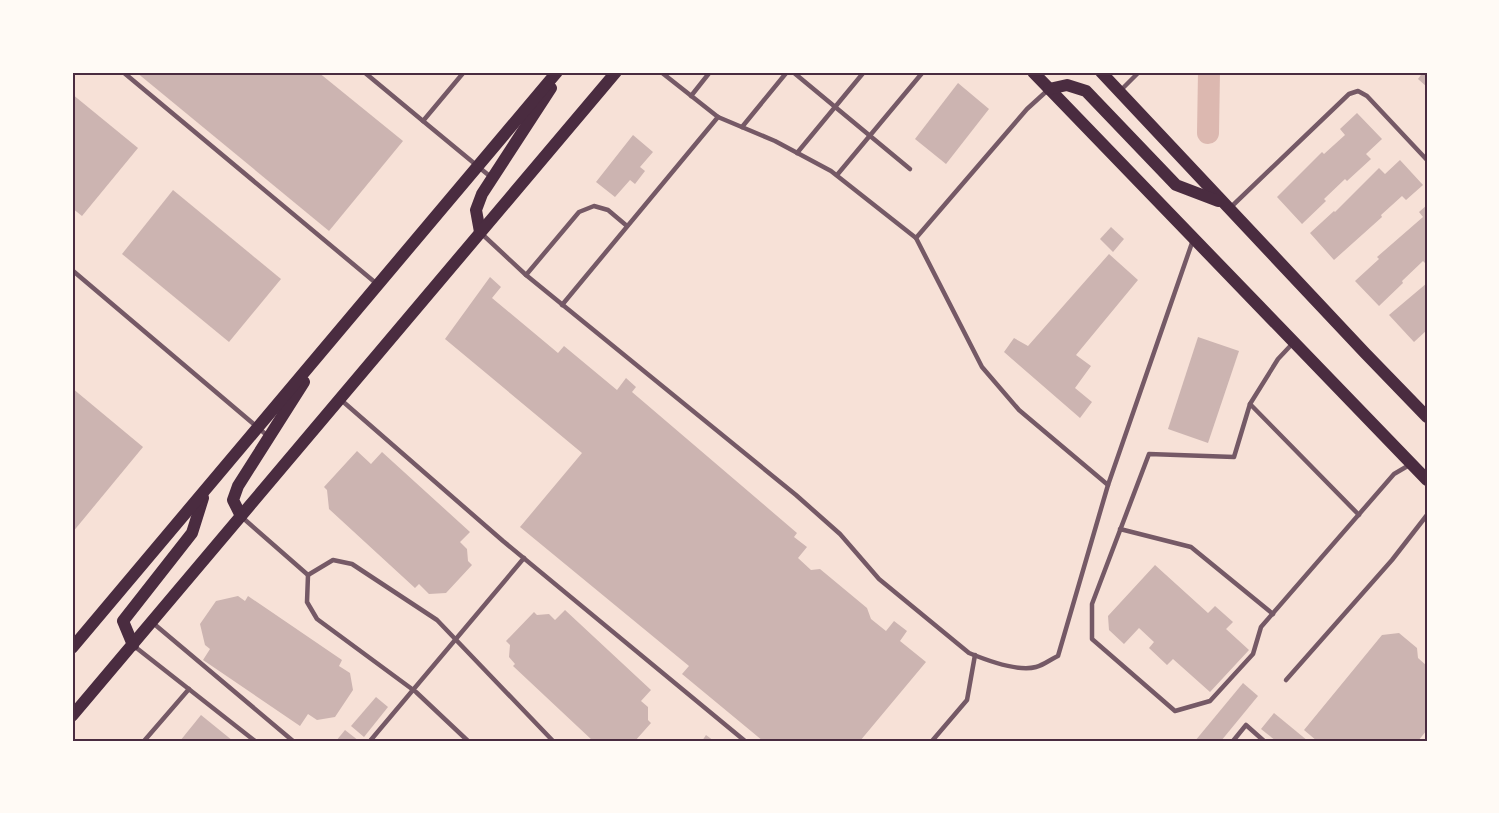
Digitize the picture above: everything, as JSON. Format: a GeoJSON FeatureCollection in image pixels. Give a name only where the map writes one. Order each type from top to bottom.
{"type":"FeatureCollection","features":[{"type":"Feature","properties":{"kind":"main road"},"geometry":{"type":"LineString","coordinates":[[72,648],[557,72]]}},
{"type":"Feature","properties":{"kind":"main road"},"geometry":{"type":"LineString","coordinates":[[480,232],[476,210],[482,194],[562,72]]}},
{"type":"Feature","properties":{"kind":"main road"},"geometry":{"type":"LineString","coordinates":[[72,716],[616,72]]}},
{"type":"Feature","properties":{"kind":"main road"},"geometry":{"type":"LineString","coordinates":[[1033,72],[1427,480]]}},
{"type":"Feature","properties":{"kind":"main road"},"geometry":{"type":"LineString","coordinates":[[1101,72],[1427,417]]}},
{"type":"Feature","properties":{"kind":"main road"},"geometry":{"type":"LineString","coordinates":[[1049,89],[1067,85],[1086,90],[1176,185],[1226,205]]}},
{"type":"Feature","properties":{"kind":"main road"},"geometry":{"type":"LineString","coordinates":[[241,516],[233,500],[238,486],[330,340]]}},
{"type":"Feature","properties":{"kind":"main road"},"geometry":{"type":"LineString","coordinates":[[1411,464],[1427,462]]}},
{"type":"Feature","properties":{"kind":"main road"},"geometry":{"type":"LineString","coordinates":[[133,645],[123,621],[192,533],[205,492]]}},
{"type":"Feature","properties":{"kind":"lane"},"geometry":{"type":"LineString","coordinates":[[123,72],[377,284]]}},
{"type":"Feature","properties":{"kind":"lane"},"geometry":{"type":"LineString","coordinates":[[364,72],[493,178]]}},
{"type":"Feature","properties":{"kind":"lane"},"geometry":{"type":"LineString","coordinates":[[423,121],[464,72]]}},
{"type":"Feature","properties":{"kind":"lane"},"geometry":{"type":"LineString","coordinates":[[661,72],[718,117],[797,153],[837,175],[916,238],[982,366],[1019,410],[1108,484]]}},
{"type":"Feature","properties":{"kind":"lane"},"geometry":{"type":"LineString","coordinates":[[691,96],[710,72]]}},
{"type":"Feature","properties":{"kind":"lane"},"geometry":{"type":"LineString","coordinates":[[742,127],[787,72]]}},
{"type":"Feature","properties":{"kind":"lane"},"geometry":{"type":"LineString","coordinates":[[793,72],[910,169]]}},
{"type":"Feature","properties":{"kind":"lane"},"geometry":{"type":"LineString","coordinates":[[797,153],[864,72]]}},
{"type":"Feature","properties":{"kind":"lane"},"geometry":{"type":"LineString","coordinates":[[837,175],[923,72]]}},
{"type":"Feature","properties":{"kind":"lane"},"geometry":{"type":"LineString","coordinates":[[1119,92],[1139,72]]}},
{"type":"Feature","properties":{"kind":"lane"},"geometry":{"type":"LineString","coordinates":[[916,238],[1027,109],[1049,89]]}},
{"type":"Feature","properties":{"kind":"lane"},"geometry":{"type":"LineString","coordinates":[[1226,205],[1349,94],[1358,92],[1367,96],[1427,160]]}},
{"type":"Feature","properties":{"kind":"lane"},"geometry":{"type":"LineString","coordinates":[[562,305],[718,117]]}},
{"type":"Feature","properties":{"kind":"lane"},"geometry":{"type":"LineString","coordinates":[[526,275],[579,212],[594,206],[608,210],[627,226]]}},
{"type":"Feature","properties":{"kind":"lane"},"geometry":{"type":"LineString","coordinates":[[480,232],[562,305],[796,495],[840,534],[879,579],[969,653],[1002,665],[1035,667],[1058,656],[1108,484],[1194,240]]}},
{"type":"Feature","properties":{"kind":"lane"},"geometry":{"type":"LineString","coordinates":[[72,270],[269,438]]}},
{"type":"Feature","properties":{"kind":"lane"},"geometry":{"type":"LineString","coordinates":[[1294,342],[1278,359],[1250,404],[1234,457],[1149,454],[1092,604],[1092,639],[1175,711],[1210,702],[1253,654],[1261,627],[1394,474],[1411,464]]}},
{"type":"Feature","properties":{"kind":"lane"},"geometry":{"type":"LineString","coordinates":[[340,399],[525,558],[745,741]]}},
{"type":"Feature","properties":{"kind":"lane"},"geometry":{"type":"LineString","coordinates":[[1250,404],[1359,515]]}},
{"type":"Feature","properties":{"kind":"lane"},"geometry":{"type":"LineString","coordinates":[[1286,680],[1392,560],[1427,515]]}},
{"type":"Feature","properties":{"kind":"lane"},"geometry":{"type":"LineString","coordinates":[[241,516],[308,575]]}},
{"type":"Feature","properties":{"kind":"lane"},"geometry":{"type":"LineString","coordinates":[[1120,529],[1191,547],[1273,614]]}},
{"type":"Feature","properties":{"kind":"lane"},"geometry":{"type":"LineString","coordinates":[[370,741],[525,558]]}},
{"type":"Feature","properties":{"kind":"lane"},"geometry":{"type":"LineString","coordinates":[[308,575],[333,560],[352,564],[437,620],[553,741]]}},
{"type":"Feature","properties":{"kind":"lane"},"geometry":{"type":"LineString","coordinates":[[308,575],[307,602],[316,619],[436,708],[468,741]]}},
{"type":"Feature","properties":{"kind":"lane"},"geometry":{"type":"LineString","coordinates":[[152,622],[293,741]]}},
{"type":"Feature","properties":{"kind":"lane"},"geometry":{"type":"LineString","coordinates":[[133,645],[255,741]]}},
{"type":"Feature","properties":{"kind":"lane"},"geometry":{"type":"LineString","coordinates":[[932,741],[967,700],[975,655]]}},
{"type":"Feature","properties":{"kind":"lane"},"geometry":{"type":"LineString","coordinates":[[144,741],[189,689]]}},
{"type":"Feature","properties":{"kind":"lane"},"geometry":{"type":"LineString","coordinates":[[1233,741],[1246,725],[1264,741]]}},
{"type":"Feature","properties":{"kind":"building"},"geometry":{"type":"Polygon","coordinates":[[[136,72],[318,72],[403,141],[329,231],[136,72]]]}},
{"type":"Feature","properties":{"kind":"building"},"geometry":{"type":"Polygon","coordinates":[[[1423,72],[1427,72],[1427,87],[1418,79],[1423,72]]]}},
{"type":"Feature","properties":{"kind":"building"},"geometry":{"type":"Polygon","coordinates":[[[958,83],[989,109],[946,164],[915,139],[958,83]]]}},
{"type":"Feature","properties":{"kind":"building"},"geometry":{"type":"Polygon","coordinates":[[[72,94],[138,148],[82,216],[72,208],[72,94]]]}},
{"type":"Feature","properties":{"kind":"building"},"geometry":{"type":"Polygon","coordinates":[[[1357,113],[1382,139],[1366,154],[1371,159],[1347,181],[1345,179],[1302,224],[1277,197],[1322,152],[1324,154],[1345,135],[1340,129],[1357,113]]]}},
{"type":"Feature","properties":{"kind":"building"},"geometry":{"type":"Polygon","coordinates":[[[633,135],[653,152],[640,167],[645,171],[635,184],[630,180],[615,197],[596,182],[633,135]]]}},
{"type":"Feature","properties":{"kind":"building"},"geometry":{"type":"Polygon","coordinates":[[[1400,160],[1423,185],[1406,200],[1402,196],[1334,260],[1310,233],[1335,212],[1379,168],[1385,174],[1400,160]]]}},
{"type":"Feature","properties":{"kind":"building"},"geometry":{"type":"Polygon","coordinates":[[[173,190],[281,279],[229,342],[122,254],[173,190]]]}},
{"type":"Feature","properties":{"kind":"building"},"geometry":{"type":"Polygon","coordinates":[[[1427,205],[1427,261],[1425,263],[1423,261],[1379,306],[1355,281],[1379,259],[1377,257],[1423,217],[1419,212],[1427,205]]]}},
{"type":"Feature","properties":{"kind":"building"},"geometry":{"type":"Polygon","coordinates":[[[1111,227],[1124,239],[1113,252],[1100,239],[1111,227]]]}},
{"type":"Feature","properties":{"kind":"building"},"geometry":{"type":"Polygon","coordinates":[[[1109,254],[1138,280],[1076,355],[1091,366],[1075,388],[1092,402],[1080,418],[1004,352],[1014,338],[1028,346],[1109,254]]]}},
{"type":"Feature","properties":{"kind":"building"},"geometry":{"type":"Polygon","coordinates":[[[490,277],[501,287],[492,298],[558,353],[564,346],[617,390],[626,378],[636,387],[632,392],[797,533],[794,537],[807,547],[798,558],[811,570],[820,569],[867,608],[871,619],[886,631],[894,621],[907,631],[900,641],[926,662],[860,741],[763,741],[682,674],[689,666],[520,527],[582,453],[445,339],[490,277]]]}},
{"type":"Feature","properties":{"kind":"building"},"geometry":{"type":"Polygon","coordinates":[[[1427,283],[1427,330],[1414,342],[1389,315],[1427,283]]]}},
{"type":"Feature","properties":{"kind":"building"},"geometry":{"type":"Polygon","coordinates":[[[1198,337],[1239,351],[1208,443],[1168,429],[1198,337]]]}},
{"type":"Feature","properties":{"kind":"building"},"geometry":{"type":"Polygon","coordinates":[[[72,388],[143,447],[72,533],[72,388]]]}},
{"type":"Feature","properties":{"kind":"building"},"geometry":{"type":"Polygon","coordinates":[[[357,451],[371,464],[382,452],[470,532],[460,542],[467,549],[468,561],[472,565],[446,593],[429,594],[419,584],[415,588],[329,509],[327,490],[324,487],[357,451]]]}},
{"type":"Feature","properties":{"kind":"building"},"geometry":{"type":"Polygon","coordinates":[[[1155,565],[1208,613],[1215,606],[1233,622],[1226,629],[1249,650],[1210,692],[1173,659],[1167,665],[1149,648],[1154,642],[1139,628],[1124,644],[1109,630],[1108,616],[1155,565]]]}},
{"type":"Feature","properties":{"kind":"building"},"geometry":{"type":"Polygon","coordinates":[[[238,596],[245,601],[248,596],[342,660],[339,666],[350,673],[353,690],[335,717],[317,720],[308,714],[300,726],[203,660],[210,649],[205,645],[200,624],[216,601],[238,596]]]}},
{"type":"Feature","properties":{"kind":"building"},"geometry":{"type":"Polygon","coordinates":[[[565,610],[651,690],[641,701],[648,707],[648,720],[651,723],[635,741],[593,741],[513,666],[515,664],[509,657],[510,645],[506,641],[534,612],[537,615],[549,614],[555,620],[565,610]]]}},
{"type":"Feature","properties":{"kind":"building"},"geometry":{"type":"Polygon","coordinates":[[[1399,633],[1417,648],[1418,658],[1427,666],[1427,730],[1418,741],[1317,741],[1304,730],[1382,635],[1399,633]]]}},
{"type":"Feature","properties":{"kind":"building"},"geometry":{"type":"Polygon","coordinates":[[[1243,683],[1258,696],[1221,741],[1195,741],[1243,683]]]}},
{"type":"Feature","properties":{"kind":"building"},"geometry":{"type":"Polygon","coordinates":[[[376,697],[388,707],[364,737],[351,726],[376,697]]]}},
{"type":"Feature","properties":{"kind":"building"},"geometry":{"type":"Polygon","coordinates":[[[1274,713],[1308,741],[1276,741],[1261,729],[1274,713]]]}},
{"type":"Feature","properties":{"kind":"building"},"geometry":{"type":"Polygon","coordinates":[[[201,715],[233,741],[180,741],[201,715]]]}},
{"type":"Feature","properties":{"kind":"building"},"geometry":{"type":"Polygon","coordinates":[[[345,730],[359,741],[336,741],[345,730]]]}},
{"type":"Feature","properties":{"kind":"building"},"geometry":{"type":"Polygon","coordinates":[[[706,735],[714,741],[702,741],[706,735]]]}},
{"type":"Feature","properties":{"kind":"waterway"},"geometry":{"type":"LineString","coordinates":[[1208,133],[1209,72]]}}]}
